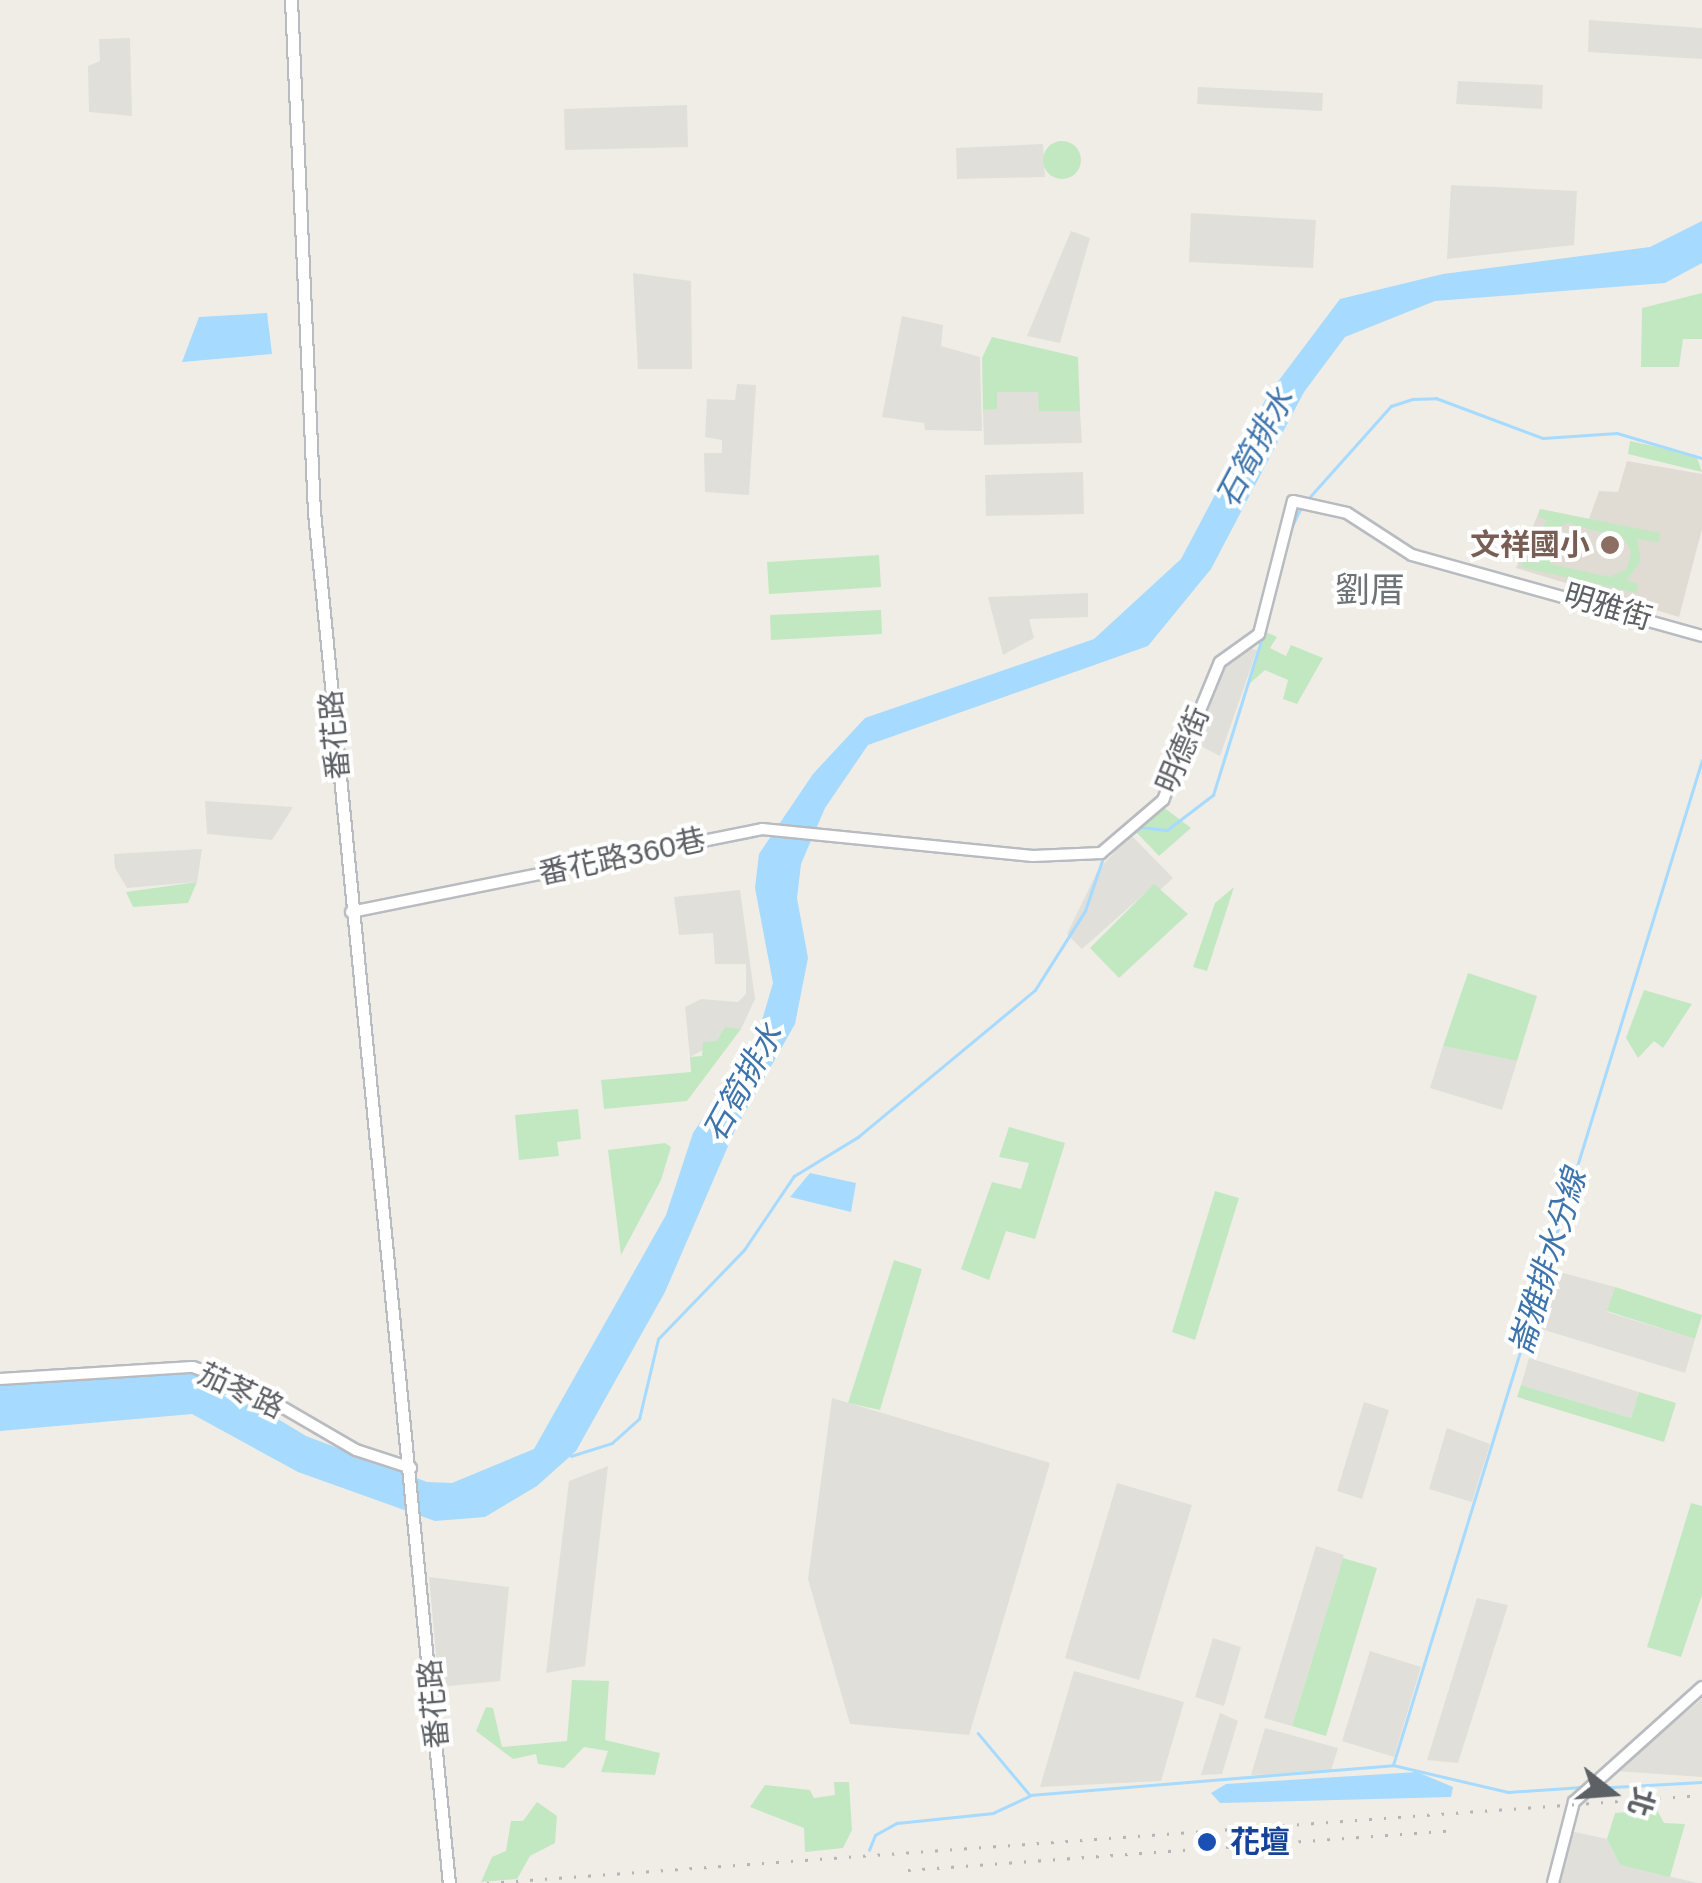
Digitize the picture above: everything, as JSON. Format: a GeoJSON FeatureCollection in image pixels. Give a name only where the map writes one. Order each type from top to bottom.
{"type":"FeatureCollection","features":[{"type":"Feature","properties":{"kind":"main road","name":"番花路"},"geometry":{"type":"LineString","coordinates":[[290,0],[313,493],[351,912],[411,1468],[448,1883]]}},
{"type":"Feature","properties":{"kind":"street","name":"明雅街"},"geometry":{"type":"LineString","coordinates":[[1293,501],[1348,512],[1412,555],[1702,636]]}},
{"type":"Feature","properties":{"kind":"street","name":"明德街"},"geometry":{"type":"LineString","coordinates":[[894,844],[1092,855],[1150,816],[1188,752],[1220,662],[1259,634],[1293,501]]}},
{"type":"Feature","properties":{"kind":"street","name":"番花路360巷"},"geometry":{"type":"LineString","coordinates":[[351,912],[762,830],[828,833],[894,844]]}},
{"type":"Feature","properties":{"kind":"street","name":"茄苳路"},"geometry":{"type":"LineString","coordinates":[[0,1379],[202,1368],[346,1446],[411,1468]]}},
{"type":"Feature","properties":{"kind":"street"},"geometry":{"type":"LineString","coordinates":[[1553,1883],[1574,1802],[1702,1687]]}},
{"type":"Feature","properties":{"kind":"shaded area"},"geometry":{"type":"Polygon","coordinates":[[[1589,20],[1702,28],[1702,59],[1588,52],[1589,20]]]}},
{"type":"Feature","properties":{"kind":"shaded area"},"geometry":{"type":"Polygon","coordinates":[[[130,38],[132,116],[89,112],[88,66],[100,61],[99,39],[130,38]]]}},
{"type":"Feature","properties":{"kind":"shaded area"},"geometry":{"type":"Polygon","coordinates":[[[1458,81],[1543,85],[1542,109],[1456,104],[1458,81]]]}},
{"type":"Feature","properties":{"kind":"shaded area"},"geometry":{"type":"Polygon","coordinates":[[[1198,87],[1323,93],[1322,111],[1197,104],[1198,87]]]}},
{"type":"Feature","properties":{"kind":"shaded area"},"geometry":{"type":"Polygon","coordinates":[[[687,105],[688,147],[565,150],[564,109],[687,105]]]}},
{"type":"Feature","properties":{"kind":"shaded area"},"geometry":{"type":"Polygon","coordinates":[[[1043,144],[1045,177],[957,179],[956,148],[1043,144]]]}},
{"type":"Feature","properties":{"kind":"shaded area"},"geometry":{"type":"Polygon","coordinates":[[[1451,185],[1577,191],[1574,245],[1447,259],[1451,185]]]}},
{"type":"Feature","properties":{"kind":"shaded area"},"geometry":{"type":"Polygon","coordinates":[[[1191,213],[1316,220],[1313,268],[1189,262],[1191,213]]]}},
{"type":"Feature","properties":{"kind":"shaded area"},"geometry":{"type":"Polygon","coordinates":[[[1071,231],[1090,238],[1060,343],[1027,336],[1071,231]]]}},
{"type":"Feature","properties":{"kind":"shaded area"},"geometry":{"type":"Polygon","coordinates":[[[633,273],[691,281],[692,369],[638,369],[633,273]]]}},
{"type":"Feature","properties":{"kind":"shaded area"},"geometry":{"type":"Polygon","coordinates":[[[902,316],[943,325],[941,346],[980,357],[982,431],[925,430],[924,423],[882,417],[902,316]]]}},
{"type":"Feature","properties":{"kind":"shaded area"},"geometry":{"type":"Polygon","coordinates":[[[737,384],[756,385],[749,495],[705,492],[704,453],[722,453],[722,440],[705,437],[707,399],[735,400],[737,384]]]}},
{"type":"Feature","properties":{"kind":"shaded area"},"geometry":{"type":"Polygon","coordinates":[[[996,392],[1039,392],[1039,411],[1080,411],[1082,443],[984,445],[983,410],[996,409],[996,392]]]}},
{"type":"Feature","properties":{"kind":"shaded area","name":"文祥國小"},"geometry":{"type":"Polygon","coordinates":[[[1627,461],[1702,474],[1702,529],[1679,617],[1516,568],[1540,509],[1589,519],[1599,491],[1618,492],[1627,461]]]}},
{"type":"Feature","properties":{"kind":"shaded area"},"geometry":{"type":"Polygon","coordinates":[[[1083,472],[1084,514],[986,516],[985,475],[1083,472]]]}},
{"type":"Feature","properties":{"kind":"shaded area"},"geometry":{"type":"Polygon","coordinates":[[[1088,593],[1088,617],[1029,619],[1034,638],[1003,655],[988,597],[1088,593]]]}},
{"type":"Feature","properties":{"kind":"shaded area"},"geometry":{"type":"Polygon","coordinates":[[[1237,645],[1257,650],[1220,756],[1191,741],[1212,681],[1237,645]]]}},
{"type":"Feature","properties":{"kind":"shaded area"},"geometry":{"type":"Polygon","coordinates":[[[205,801],[293,807],[272,840],[207,834],[205,801]]]}},
{"type":"Feature","properties":{"kind":"shaded area"},"geometry":{"type":"Polygon","coordinates":[[[1131,835],[1173,878],[1160,890],[1154,885],[1082,949],[1067,934],[1098,870],[1131,835]]]}},
{"type":"Feature","properties":{"kind":"shaded area"},"geometry":{"type":"Polygon","coordinates":[[[202,849],[197,882],[127,888],[115,868],[114,854],[202,849]]]}},
{"type":"Feature","properties":{"kind":"shaded area"},"geometry":{"type":"Polygon","coordinates":[[[740,890],[755,999],[741,1029],[690,1057],[685,1007],[701,999],[738,1002],[746,994],[746,964],[715,964],[713,933],[679,935],[674,897],[740,890]]]}},
{"type":"Feature","properties":{"kind":"shaded area"},"geometry":{"type":"Polygon","coordinates":[[[1443,1046],[1517,1061],[1502,1110],[1430,1088],[1443,1046]]]}},
{"type":"Feature","properties":{"kind":"shaded area"},"geometry":{"type":"Polygon","coordinates":[[[1556,1271],[1615,1287],[1607,1312],[1695,1339],[1685,1373],[1538,1328],[1556,1271]]]}},
{"type":"Feature","properties":{"kind":"shaded area"},"geometry":{"type":"Polygon","coordinates":[[[1529,1358],[1639,1392],[1631,1418],[1521,1385],[1529,1358]]]}},
{"type":"Feature","properties":{"kind":"shaded area"},"geometry":{"type":"Polygon","coordinates":[[[832,1398],[1050,1463],[969,1735],[850,1724],[808,1579],[832,1398]]]}},
{"type":"Feature","properties":{"kind":"shaded area"},"geometry":{"type":"Polygon","coordinates":[[[1364,1402],[1389,1410],[1362,1499],[1337,1491],[1364,1402]]]}},
{"type":"Feature","properties":{"kind":"shaded area"},"geometry":{"type":"Polygon","coordinates":[[[1447,1428],[1490,1444],[1472,1502],[1429,1489],[1447,1428]]]}},
{"type":"Feature","properties":{"kind":"shaded area"},"geometry":{"type":"Polygon","coordinates":[[[608,1466],[585,1666],[546,1673],[569,1481],[608,1466]]]}},
{"type":"Feature","properties":{"kind":"shaded area"},"geometry":{"type":"Polygon","coordinates":[[[1117,1483],[1192,1505],[1139,1680],[1065,1658],[1117,1483]]]}},
{"type":"Feature","properties":{"kind":"shaded area"},"geometry":{"type":"Polygon","coordinates":[[[1316,1546],[1344,1555],[1292,1726],[1264,1718],[1316,1546]]]}},
{"type":"Feature","properties":{"kind":"shaded area"},"geometry":{"type":"Polygon","coordinates":[[[429,1577],[509,1587],[500,1681],[439,1687],[429,1577]]]}},
{"type":"Feature","properties":{"kind":"shaded area"},"geometry":{"type":"Polygon","coordinates":[[[1477,1598],[1508,1605],[1458,1763],[1427,1760],[1477,1598]]]}},
{"type":"Feature","properties":{"kind":"shaded area"},"geometry":{"type":"Polygon","coordinates":[[[1213,1638],[1241,1647],[1224,1706],[1195,1697],[1213,1638]]]}},
{"type":"Feature","properties":{"kind":"shaded area"},"geometry":{"type":"Polygon","coordinates":[[[1370,1651],[1421,1667],[1394,1757],[1342,1741],[1370,1651]]]}},
{"type":"Feature","properties":{"kind":"shaded area"},"geometry":{"type":"Polygon","coordinates":[[[1074,1671],[1184,1702],[1161,1781],[1040,1787],[1074,1671]]]}},
{"type":"Feature","properties":{"kind":"shaded area"},"geometry":{"type":"Polygon","coordinates":[[[1702,1699],[1702,1777],[1615,1771],[1702,1699]]]}},
{"type":"Feature","properties":{"kind":"shaded area"},"geometry":{"type":"Polygon","coordinates":[[[1220,1713],[1238,1721],[1222,1774],[1201,1775],[1220,1713]]]}},
{"type":"Feature","properties":{"kind":"shaded area"},"geometry":{"type":"Polygon","coordinates":[[[1265,1728],[1338,1748],[1331,1771],[1251,1775],[1265,1728]]]}},
{"type":"Feature","properties":{"kind":"shaded area"},"geometry":{"type":"Polygon","coordinates":[[[1570,1831],[1607,1839],[1620,1865],[1698,1883],[1557,1883],[1570,1831]]]}},
{"type":"Feature","properties":{"kind":"green space"},"geometry":{"type":"Polygon","coordinates":[[[1062,141],[1076,146],[1081,160],[1076,174],[1062,179],[1048,174],[1043,160],[1048,146],[1062,141]]]}},
{"type":"Feature","properties":{"kind":"green space"},"geometry":{"type":"Polygon","coordinates":[[[1702,293],[1702,339],[1683,339],[1679,367],[1641,367],[1642,308],[1702,293]]]}},
{"type":"Feature","properties":{"kind":"green space"},"geometry":{"type":"Polygon","coordinates":[[[992,337],[1078,357],[1080,411],[1039,411],[1038,392],[997,392],[997,409],[983,410],[982,358],[992,337]]]}},
{"type":"Feature","properties":{"kind":"green space"},"geometry":{"type":"Polygon","coordinates":[[[1630,441],[1696,455],[1702,472],[1628,454],[1630,441]]]}},
{"type":"Feature","properties":{"kind":"green space"},"geometry":{"type":"Polygon","coordinates":[[[1540,509],[1660,533],[1659,542],[1637,539],[1641,561],[1627,580],[1638,584],[1637,593],[1521,567],[1523,559],[1539,564],[1535,535],[1548,520],[1538,517],[1540,509]],[[1567,523],[1544,535],[1551,564],[1610,577],[1627,569],[1631,551],[1623,538],[1567,523]]]}},
{"type":"Feature","properties":{"kind":"green space"},"geometry":{"type":"Polygon","coordinates":[[[879,555],[881,587],[769,594],[767,562],[879,555]]]}},
{"type":"Feature","properties":{"kind":"green space"},"geometry":{"type":"Polygon","coordinates":[[[881,610],[882,634],[771,640],[770,615],[881,610]]]}},
{"type":"Feature","properties":{"kind":"green space"},"geometry":{"type":"Polygon","coordinates":[[[1266,632],[1277,637],[1270,648],[1286,656],[1291,645],[1323,658],[1297,704],[1283,699],[1288,680],[1265,670],[1248,685],[1266,632]]]}},
{"type":"Feature","properties":{"kind":"green space"},"geometry":{"type":"Polygon","coordinates":[[[1162,806],[1191,828],[1159,856],[1136,832],[1162,806]]]}},
{"type":"Feature","properties":{"kind":"green space"},"geometry":{"type":"Polygon","coordinates":[[[197,882],[188,903],[133,907],[126,892],[197,882]]]}},
{"type":"Feature","properties":{"kind":"green space"},"geometry":{"type":"Polygon","coordinates":[[[1154,884],[1188,914],[1119,978],[1090,948],[1154,884]]]}},
{"type":"Feature","properties":{"kind":"green space"},"geometry":{"type":"Polygon","coordinates":[[[1234,887],[1207,971],[1193,967],[1215,903],[1234,887]]]}},
{"type":"Feature","properties":{"kind":"green space"},"geometry":{"type":"Polygon","coordinates":[[[1468,973],[1537,996],[1517,1061],[1443,1046],[1468,973]]]}},
{"type":"Feature","properties":{"kind":"green space"},"geometry":{"type":"Polygon","coordinates":[[[1644,990],[1692,1004],[1663,1048],[1654,1041],[1638,1058],[1626,1038],[1644,990]]]}},
{"type":"Feature","properties":{"kind":"green space"},"geometry":{"type":"Polygon","coordinates":[[[725,1027],[741,1029],[687,1101],[604,1109],[601,1080],[691,1072],[690,1057],[702,1056],[703,1042],[717,1041],[725,1027]]]}},
{"type":"Feature","properties":{"kind":"green space"},"geometry":{"type":"Polygon","coordinates":[[[578,1109],[581,1139],[557,1142],[559,1156],[519,1160],[515,1115],[578,1109]]]}},
{"type":"Feature","properties":{"kind":"green space"},"geometry":{"type":"Polygon","coordinates":[[[1009,1127],[1065,1143],[1035,1239],[1006,1231],[989,1280],[961,1269],[992,1182],[1021,1189],[1029,1163],[999,1157],[1009,1127]]]}},
{"type":"Feature","properties":{"kind":"green space"},"geometry":{"type":"Polygon","coordinates":[[[665,1143],[671,1147],[661,1180],[621,1255],[608,1150],[665,1143]]]}},
{"type":"Feature","properties":{"kind":"green space"},"geometry":{"type":"Polygon","coordinates":[[[1215,1191],[1239,1198],[1195,1340],[1172,1332],[1215,1191]]]}},
{"type":"Feature","properties":{"kind":"green space"},"geometry":{"type":"Polygon","coordinates":[[[894,1260],[922,1269],[880,1410],[848,1403],[894,1260]]]}},
{"type":"Feature","properties":{"kind":"green space"},"geometry":{"type":"Polygon","coordinates":[[[1615,1287],[1702,1315],[1695,1339],[1607,1311],[1615,1287]]]}},
{"type":"Feature","properties":{"kind":"green space"},"geometry":{"type":"Polygon","coordinates":[[[1521,1385],[1631,1418],[1639,1392],[1676,1403],[1664,1442],[1517,1397],[1521,1385]]]}},
{"type":"Feature","properties":{"kind":"green space"},"geometry":{"type":"Polygon","coordinates":[[[1691,1503],[1702,1506],[1702,1595],[1681,1657],[1647,1647],[1691,1503]]]}},
{"type":"Feature","properties":{"kind":"green space"},"geometry":{"type":"Polygon","coordinates":[[[1343,1558],[1377,1568],[1326,1736],[1292,1726],[1343,1558]]]}},
{"type":"Feature","properties":{"kind":"green space"},"geometry":{"type":"Polygon","coordinates":[[[572,1680],[609,1681],[605,1740],[660,1753],[655,1775],[601,1772],[608,1751],[584,1747],[564,1768],[538,1764],[536,1754],[513,1759],[476,1731],[486,1707],[493,1708],[502,1747],[567,1741],[572,1680]]]}},
{"type":"Feature","properties":{"kind":"green space"},"geometry":{"type":"Polygon","coordinates":[[[834,1782],[849,1782],[852,1830],[843,1848],[805,1852],[804,1828],[750,1807],[765,1785],[810,1790],[814,1798],[835,1795],[834,1782]]]}},
{"type":"Feature","properties":{"kind":"green space"},"geometry":{"type":"Polygon","coordinates":[[[537,1802],[557,1816],[555,1843],[530,1856],[517,1879],[481,1882],[492,1857],[506,1851],[511,1821],[523,1821],[537,1802]]]}},
{"type":"Feature","properties":{"kind":"green space"},"geometry":{"type":"Polygon","coordinates":[[[1657,1810],[1664,1823],[1685,1824],[1670,1877],[1620,1865],[1607,1839],[1615,1813],[1657,1810]]]}},
{"type":"Feature","properties":{"kind":"water","name":"石筍排水"},"geometry":{"type":"Polygon","coordinates":[[[1702,221],[1702,263],[1665,283],[1435,301],[1345,337],[1304,392],[1211,569],[1148,646],[868,745],[825,808],[801,864],[797,898],[808,958],[795,1024],[735,1130],[665,1292],[576,1451],[537,1486],[485,1517],[435,1521],[298,1472],[192,1414],[0,1431],[0,1386],[192,1367],[306,1436],[427,1482],[452,1483],[534,1449],[666,1215],[693,1133],[757,1037],[773,983],[755,888],[759,854],[813,774],[865,718],[1094,639],[1181,559],[1268,395],[1340,299],[1443,274],[1650,247],[1702,221]]]}},
{"type":"Feature","properties":{"kind":"water"},"geometry":{"type":"Polygon","coordinates":[[[267,313],[272,354],[182,362],[199,317],[267,313]]]}},
{"type":"Feature","properties":{"kind":"water"},"geometry":{"type":"Polygon","coordinates":[[[810,1173],[856,1183],[851,1212],[790,1197],[810,1173]]]}},
{"type":"Feature","properties":{"kind":"water"},"geometry":{"type":"Polygon","coordinates":[[[1417,1772],[1453,1787],[1451,1797],[1220,1803],[1211,1793],[1226,1784],[1417,1772]]]}},
{"type":"Feature","properties":{"kind":"waterway"},"geometry":{"type":"LineString","coordinates":[[1307,500],[1391,406],[1413,399],[1436,398],[1543,438],[1617,433],[1702,458]]}},
{"type":"Feature","properties":{"kind":"waterway"},"geometry":{"type":"LineString","coordinates":[[1290,530],[1302,505]]}},
{"type":"Feature","properties":{"kind":"waterway"},"geometry":{"type":"LineString","coordinates":[[1266,626],[1280,571]]}},
{"type":"Feature","properties":{"kind":"waterway"},"geometry":{"type":"LineString","coordinates":[[1118,845],[1141,827],[1167,830],[1213,795],[1262,638]]}},
{"type":"Feature","properties":{"kind":"waterway","name":"崙雅排水分線"},"geometry":{"type":"LineString","coordinates":[[1393,1765],[1702,760]]}},
{"type":"Feature","properties":{"kind":"waterway"},"geometry":{"type":"LineString","coordinates":[[658,855],[756,836]]}},
{"type":"Feature","properties":{"kind":"waterway"},"geometry":{"type":"LineString","coordinates":[[571,1456],[612,1443],[639,1419],[658,1339],[744,1250],[794,1176],[858,1137],[1035,990],[1085,911],[1104,855]]}},
{"type":"Feature","properties":{"kind":"waterway"},"geometry":{"type":"LineString","coordinates":[[978,1733],[1030,1795],[1393,1765],[1508,1792],[1582,1787]]}},
{"type":"Feature","properties":{"kind":"waterway"},"geometry":{"type":"LineString","coordinates":[[1595,1788],[1702,1782]]}},
{"type":"Feature","properties":{"kind":"waterway"},"geometry":{"type":"LineString","coordinates":[[869,1850],[875,1835],[897,1823],[993,1813],[1029,1796]]}},
{"type":"Feature","properties":{"kind":"railway"},"geometry":{"type":"LineString","coordinates":[[487,1883],[1702,1795]]}},
{"type":"Feature","properties":{"kind":"railway"},"geometry":{"type":"LineString","coordinates":[[908,1870],[1457,1830]]}},
{"type":"Feature","properties":{"kind":"place","name":"文祥國小"},"geometry":{"type":"Point","coordinates":[1610,545]}},
{"type":"Feature","properties":{"kind":"place","name":"花壇"},"geometry":{"type":"Point","coordinates":[1207,1842]}},
{"type":"Feature","properties":{"kind":"district","name":"劉厝"},"geometry":{"type":"Point","coordinates":[1370,590]}}]}
